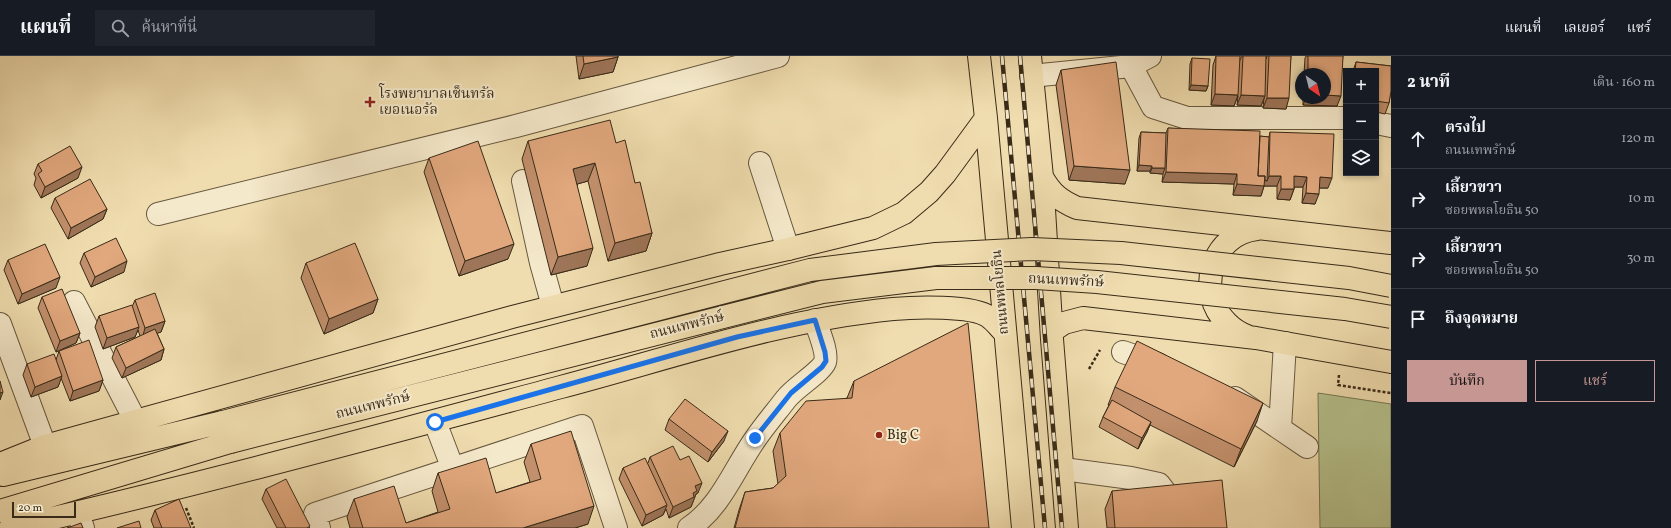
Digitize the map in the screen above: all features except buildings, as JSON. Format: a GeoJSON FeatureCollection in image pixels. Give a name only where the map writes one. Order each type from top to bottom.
{"type":"FeatureCollection","features":[{"type":"Feature","properties":{"kind":"main road","name":"ถนนพหลโยธิน"},"geometry":{"type":"LineString","coordinates":[[978,56],[986,118],[1004,332],[1023,528]]}},
{"type":"Feature","properties":{"kind":"main road"},"geometry":{"type":"LineString","coordinates":[[1030,66],[1042,177],[1067,528]]}},
{"type":"Feature","properties":{"kind":"main road"},"geometry":{"type":"LineString","coordinates":[[0,464],[44,446],[136,422],[553,306],[720,264],[873,228],[904,213],[929,192],[945,174],[986,118]]}},
{"type":"Feature","properties":{"kind":"main road"},"geometry":{"type":"LineString","coordinates":[[1042,177],[1050,191],[1062,201],[1076,208],[1391,243]]}},
{"type":"Feature","properties":{"kind":"main road"},"geometry":{"type":"LineString","coordinates":[[1256,338],[1244,335],[1233,329],[1219,316],[1211,299],[1209,283],[1211,270],[1218,254],[1232,239],[1252,230],[1275,230]]}},
{"type":"Feature","properties":{"kind":"main road","name":"ถนนเทพรักษ์"},"geometry":{"type":"LineString","coordinates":[[0,475],[223,422],[810,270],[936,254],[1032,249],[1121,253],[1349,278],[1391,286]]}},
{"type":"Feature","properties":{"kind":"main road"},"geometry":{"type":"LineString","coordinates":[[720,264],[732,264],[745,268],[754,276],[762,288],[764,298],[762,314],[755,325],[747,332],[737,337]]}},
{"type":"Feature","properties":{"kind":"main road"},"geometry":{"type":"LineString","coordinates":[[1349,278],[1391,275]]}},
{"type":"Feature","properties":{"kind":"main road","name":"ถนนเทพรักษ์"},"geometry":{"type":"LineString","coordinates":[[0,511],[230,442],[822,292],[936,278],[1036,278],[1098,282],[1345,309],[1391,318]]}},
{"type":"Feature","properties":{"kind":"main road","name":"ถนนเทพรักษ์"},"geometry":{"type":"LineString","coordinates":[[10,528],[80,520],[177,489],[435,422],[737,337],[815,320],[895,309],[965,309],[988,316],[1004,332]]}},
{"type":"Feature","properties":{"kind":"main road"},"geometry":{"type":"LineString","coordinates":[[1345,309],[1391,326]]}},
{"type":"Feature","properties":{"kind":"main road"},"geometry":{"type":"LineString","coordinates":[[1052,331],[1064,323],[1083,318],[1256,338],[1391,362]]}},
{"type":"Feature","properties":{"kind":"street"},"geometry":{"type":"LineString","coordinates":[[158,214],[516,126],[778,56]]}},
{"type":"Feature","properties":{"kind":"street"},"geometry":{"type":"LineString","coordinates":[[1030,66],[1140,61],[1153,108],[1187,118],[1343,118]]}},
{"type":"Feature","properties":{"kind":"street"},"geometry":{"type":"LineString","coordinates":[[1379,124],[1391,126]]}},
{"type":"Feature","properties":{"kind":"street"},"geometry":{"type":"LineString","coordinates":[[760,163],[788,249]]}},
{"type":"Feature","properties":{"kind":"street"},"geometry":{"type":"LineString","coordinates":[[523,181],[541,263],[553,306]]}},
{"type":"Feature","properties":{"kind":"street"},"geometry":{"type":"LineString","coordinates":[[74,302],[136,422]]}},
{"type":"Feature","properties":{"kind":"street"},"geometry":{"type":"LineString","coordinates":[[689,528],[700,521],[724,491],[755,438],[791,393],[822,367],[826,361],[825,352],[815,320]]}},
{"type":"Feature","properties":{"kind":"street"},"geometry":{"type":"LineString","coordinates":[[0,324],[44,446]]}},
{"type":"Feature","properties":{"kind":"street"},"geometry":{"type":"LineString","coordinates":[[1280,428],[1285,343]]}},
{"type":"Feature","properties":{"kind":"street"},"geometry":{"type":"LineString","coordinates":[[1123,352],[1180,373]]}},
{"type":"Feature","properties":{"kind":"street"},"geometry":{"type":"LineString","coordinates":[[1214,388],[1235,397],[1307,447]]}},
{"type":"Feature","properties":{"kind":"street"},"geometry":{"type":"LineString","coordinates":[[435,422],[453,469]]}},
{"type":"Feature","properties":{"kind":"street"},"geometry":{"type":"LineString","coordinates":[[319,528],[315,514],[582,426],[616,528]]}},
{"type":"Feature","properties":{"kind":"street"},"geometry":{"type":"LineString","coordinates":[[1062,469],[1131,478],[1159,484],[1168,496],[1172,528]]}},
{"type":"Feature","properties":{"kind":"green space"},"geometry":{"type":"Polygon","coordinates":[[[1318,393],[1391,404],[1391,528],[1320,528],[1318,393]]]}},
{"type":"Feature","properties":{"kind":"railway"},"geometry":{"type":"LineString","coordinates":[[1002,56],[1045,528]]}},
{"type":"Feature","properties":{"kind":"railway"},"geometry":{"type":"LineString","coordinates":[[1020,56],[1062,528]]}},
{"type":"Feature","properties":{"kind":"place","name":"โรงพยาบาลเซ็นทรัล เยอเนอรัล"},"geometry":{"type":"Point","coordinates":[370,102]}},
{"type":"Feature","properties":{"kind":"place","name":"Big C"},"geometry":{"type":"Point","coordinates":[879,435]}},
{"type":"Feature","properties":{"kind":"route"},"geometry":{"type":"LineString","coordinates":[[435,422],[737,337],[815,320],[825,352],[826,361],[822,367],[791,393],[755,438]]}}]}
